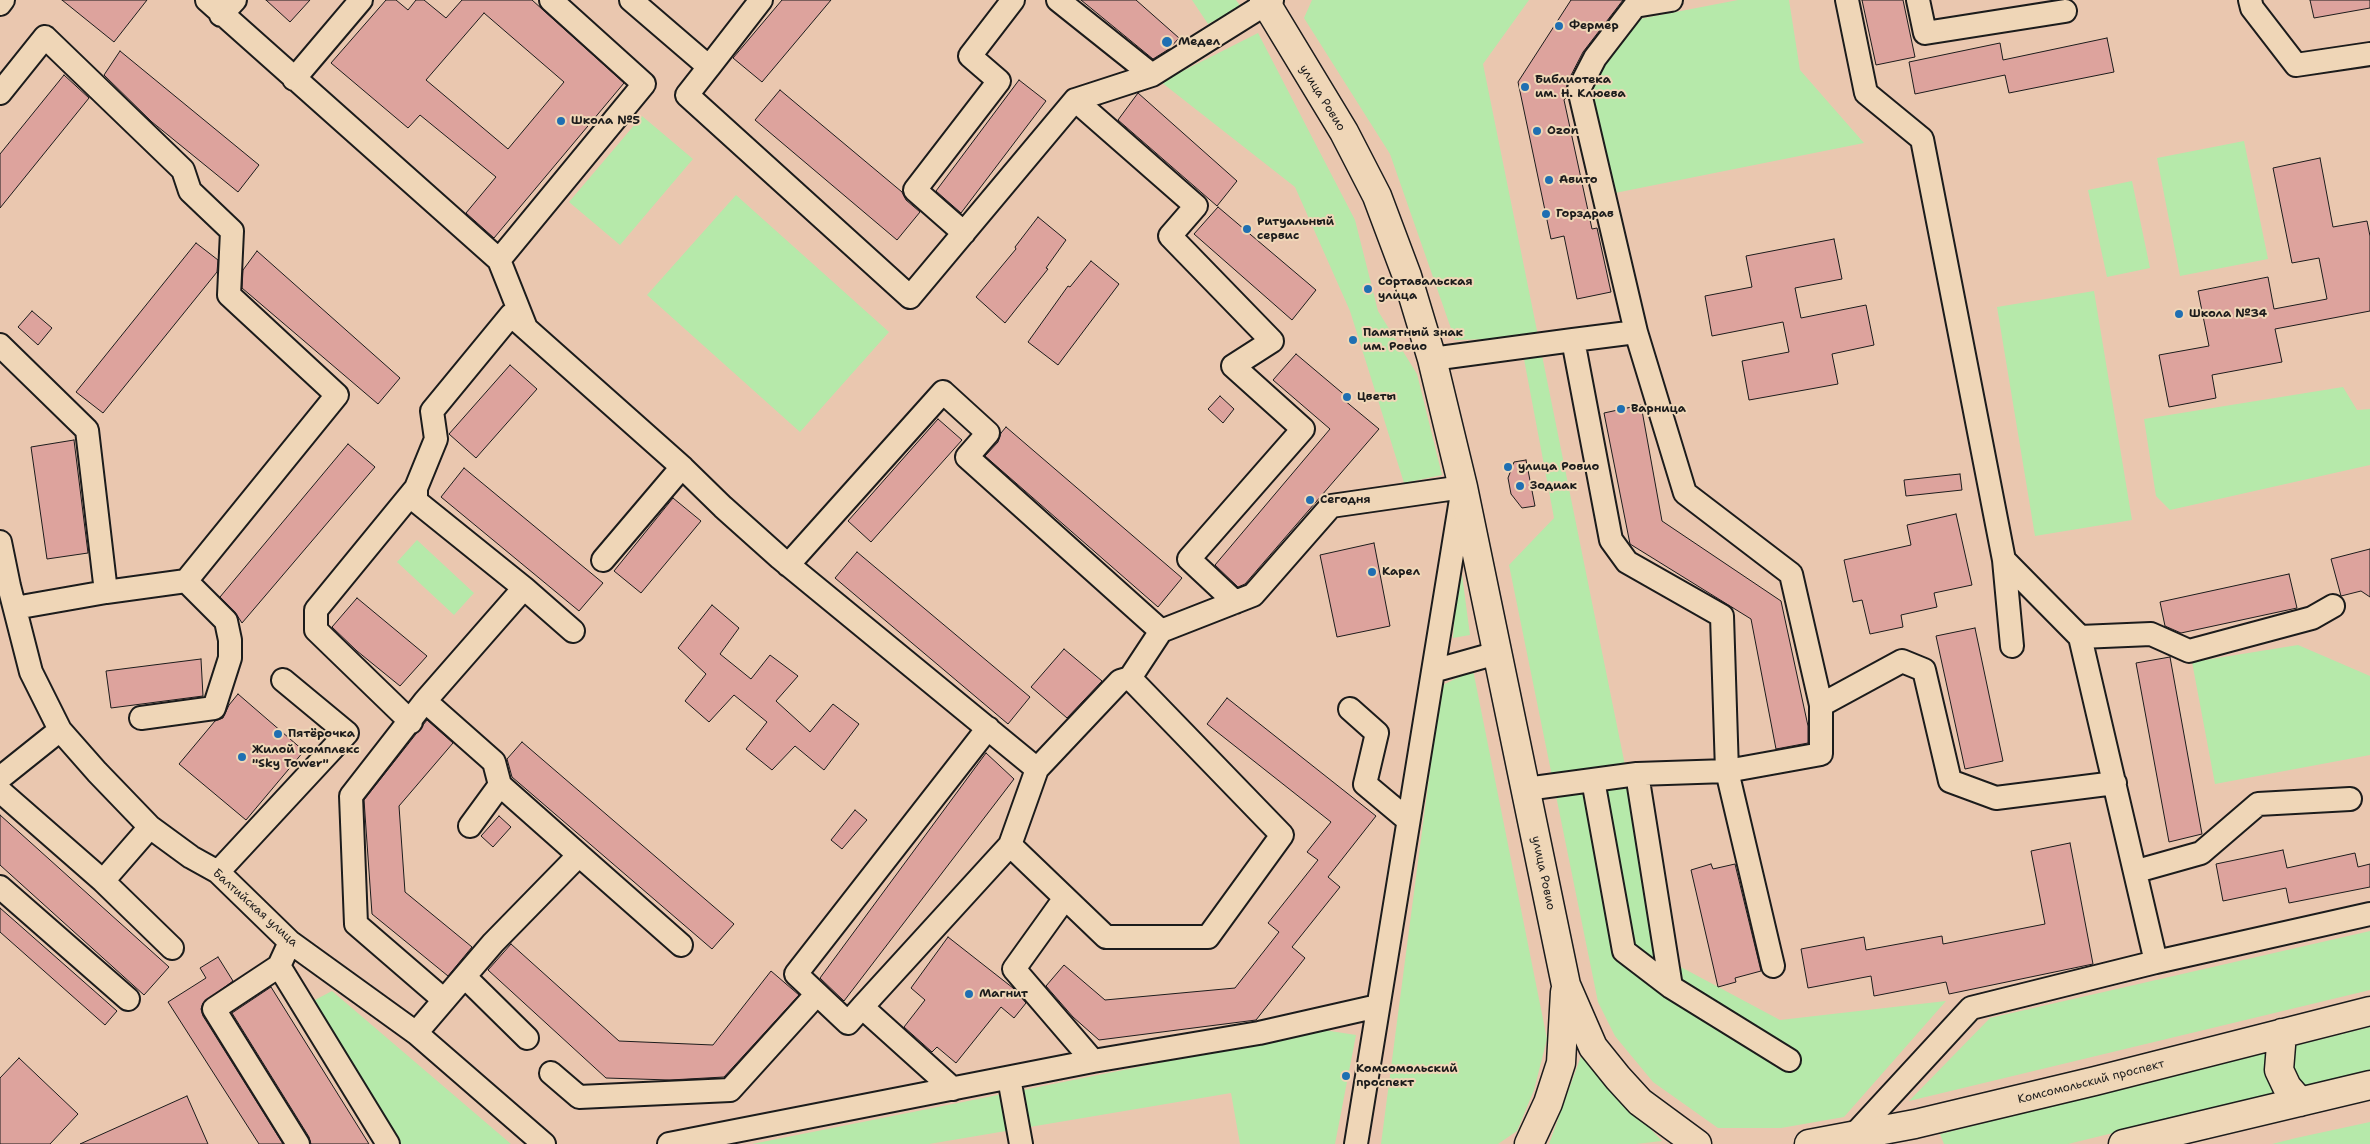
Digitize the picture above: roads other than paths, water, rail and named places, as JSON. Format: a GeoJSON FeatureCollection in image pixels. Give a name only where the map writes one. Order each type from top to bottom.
{"type":"FeatureCollection","features":[{"type":"Feature","properties":{"kind":"main road","name":"улица Ровио"},"geometry":{"type":"LineString","coordinates":[[1267,1],[1344,132],[1377,196],[1408,276],[1432,359],[1463,487],[1566,985],[1593,1047],[1618,1078],[1640,1102],[1697,1144]]}},
{"type":"Feature","properties":{"kind":"main road","name":"улица Ровио"},"geometry":{"type":"LineString","coordinates":[[1529,1144],[1548,1103],[1561,1063],[1566,985]]}},
{"type":"Feature","properties":{"kind":"main road","name":"Комсомольский проспект"},"geometry":{"type":"LineString","coordinates":[[1809,1144],[1853,1136],[1922,1134],[2095,1081],[2370,1011]]}},
{"type":"Feature","properties":{"kind":"main road"},"geometry":{"type":"LineString","coordinates":[[2282,1033],[2279,1070],[2287,1087],[2300,1102]]}},
{"type":"Feature","properties":{"kind":"main road"},"geometry":{"type":"LineString","coordinates":[[2123,1144],[2370,1085]]}},
{"type":"Feature","properties":{"kind":"street"},"geometry":{"type":"LineString","coordinates":[[0,4],[3,0]]}},
{"type":"Feature","properties":{"kind":"street"},"geometry":{"type":"LineString","coordinates":[[294,79],[362,0]]}},
{"type":"Feature","properties":{"kind":"street"},"geometry":{"type":"LineString","coordinates":[[498,260],[644,84],[551,0]]}},
{"type":"Feature","properties":{"kind":"street"},"geometry":{"type":"LineString","coordinates":[[631,0],[709,67]]}},
{"type":"Feature","properties":{"kind":"street"},"geometry":{"type":"LineString","coordinates":[[761,0],[687,95],[910,297],[1074,100],[1152,75],[1267,1]]}},
{"type":"Feature","properties":{"kind":"street"},"geometry":{"type":"LineString","coordinates":[[964,233],[915,190],[999,81],[970,56],[1013,0]]}},
{"type":"Feature","properties":{"kind":"street"},"geometry":{"type":"LineString","coordinates":[[1058,0],[1152,75]]}},
{"type":"Feature","properties":{"kind":"street"},"geometry":{"type":"LineString","coordinates":[[1526,789],[1637,774],[1727,771],[1821,754],[1821,705],[1791,574],[1685,493],[1636,332],[1579,89],[1594,58],[1635,6],[1671,0]]}},
{"type":"Feature","properties":{"kind":"street"},"geometry":{"type":"LineString","coordinates":[[1847,0],[1866,93],[1922,139],[2004,560],[2012,646]]}},
{"type":"Feature","properties":{"kind":"street"},"geometry":{"type":"LineString","coordinates":[[1918,0],[1925,33],[2065,11]]}},
{"type":"Feature","properties":{"kind":"street"},"geometry":{"type":"LineString","coordinates":[[2250,0],[2252,8],[2296,65],[2370,54]]}},
{"type":"Feature","properties":{"kind":"street"},"geometry":{"type":"LineString","coordinates":[[221,5],[294,79],[498,260],[527,328]]}},
{"type":"Feature","properties":{"kind":"street"},"geometry":{"type":"LineString","coordinates":[[0,93],[45,37],[183,170],[190,191],[232,231],[230,295],[336,395],[186,581],[106,592],[15,608]]}},
{"type":"Feature","properties":{"kind":"street"},"geometry":{"type":"LineString","coordinates":[[1074,100],[1196,206],[1170,236],[1272,341],[1233,366],[1304,429],[1189,560],[1236,602]]}},
{"type":"Feature","properties":{"kind":"street"},"geometry":{"type":"LineString","coordinates":[[411,722],[316,630],[316,610],[416,488],[436,439],[432,411],[511,315],[682,467],[722,507],[788,565],[1037,769]]}},
{"type":"Feature","properties":{"kind":"street"},"geometry":{"type":"LineString","coordinates":[[1432,359],[1636,332]]}},
{"type":"Feature","properties":{"kind":"street"},"geometry":{"type":"LineString","coordinates":[[1573,340],[1611,540],[1628,562],[1722,616],[1727,771],[1773,966]]}},
{"type":"Feature","properties":{"kind":"street"},"geometry":{"type":"LineString","coordinates":[[0,346],[87,430],[106,592]]}},
{"type":"Feature","properties":{"kind":"street"},"geometry":{"type":"LineString","coordinates":[[788,565],[942,392],[988,433],[967,457],[1161,631]]}},
{"type":"Feature","properties":{"kind":"street"},"geometry":{"type":"LineString","coordinates":[[603,560],[682,467]]}},
{"type":"Feature","properties":{"kind":"street"},"geometry":{"type":"LineString","coordinates":[[988,728],[796,974],[816,995],[848,1023],[1010,845],[1037,769],[1120,681],[1130,678],[1161,631],[1253,595],[1331,506],[1463,487],[1356,1144]]}},
{"type":"Feature","properties":{"kind":"street"},"geometry":{"type":"LineString","coordinates":[[416,488],[416,501],[524,588],[573,631]]}},
{"type":"Feature","properties":{"kind":"street","name":"Балтийская улица"},"geometry":{"type":"LineString","coordinates":[[0,542],[4,587],[15,608],[30,672],[60,730],[150,826],[191,857],[218,872],[290,942],[416,1033],[544,1144]]}},
{"type":"Feature","properties":{"kind":"street"},"geometry":{"type":"LineString","coordinates":[[2004,560],[2080,637],[2137,872],[2156,962]]}},
{"type":"Feature","properties":{"kind":"street"},"geometry":{"type":"LineString","coordinates":[[141,718],[214,708],[230,658],[230,640],[226,621],[186,581]]}},
{"type":"Feature","properties":{"kind":"street"},"geometry":{"type":"LineString","coordinates":[[444,1000],[356,924],[351,796],[411,722],[425,701],[524,588]]}},
{"type":"Feature","properties":{"kind":"street"},"geometry":{"type":"LineString","coordinates":[[2080,637],[2151,634],[2189,651],[2312,618],[2333,606]]}},
{"type":"Feature","properties":{"kind":"street"},"geometry":{"type":"LineString","coordinates":[[1433,672],[1497,653]]}},
{"type":"Feature","properties":{"kind":"street"},"geometry":{"type":"LineString","coordinates":[[1821,705],[1902,662],[1924,670],[1950,780],[1996,798],[2115,783]]}},
{"type":"Feature","properties":{"kind":"street"},"geometry":{"type":"LineString","coordinates":[[1010,845],[1106,936],[1208,938],[1282,835],[1130,678]]}},
{"type":"Feature","properties":{"kind":"street"},"geometry":{"type":"LineString","coordinates":[[218,872],[347,733],[283,680]]}},
{"type":"Feature","properties":{"kind":"street"},"geometry":{"type":"LineString","coordinates":[[425,701],[494,762],[500,785],[681,945]]}},
{"type":"Feature","properties":{"kind":"street"},"geometry":{"type":"LineString","coordinates":[[1350,709],[1377,734],[1365,784],[1408,820]]}},
{"type":"Feature","properties":{"kind":"street"},"geometry":{"type":"LineString","coordinates":[[0,778],[60,730]]}},
{"type":"Feature","properties":{"kind":"street"},"geometry":{"type":"LineString","coordinates":[[1637,774],[1671,987]]}},
{"type":"Feature","properties":{"kind":"street"},"geometry":{"type":"LineString","coordinates":[[1593,780],[1624,950],[1671,987],[1789,1060]]}},
{"type":"Feature","properties":{"kind":"street"},"geometry":{"type":"LineString","coordinates":[[470,826],[500,785]]}},
{"type":"Feature","properties":{"kind":"street"},"geometry":{"type":"LineString","coordinates":[[0,791],[102,881],[172,948]]}},
{"type":"Feature","properties":{"kind":"street"},"geometry":{"type":"LineString","coordinates":[[2137,872],[2202,853],[2258,804],[2350,799]]}},
{"type":"Feature","properties":{"kind":"street"},"geometry":{"type":"LineString","coordinates":[[102,881],[150,826]]}},
{"type":"Feature","properties":{"kind":"street"},"geometry":{"type":"LineString","coordinates":[[416,1033],[494,942],[579,855]]}},
{"type":"Feature","properties":{"kind":"street"},"geometry":{"type":"LineString","coordinates":[[0,887],[128,999]]}},
{"type":"Feature","properties":{"kind":"street"},"geometry":{"type":"LineString","coordinates":[[1065,898],[1014,969],[1093,1061]]}},
{"type":"Feature","properties":{"kind":"street"},"geometry":{"type":"LineString","coordinates":[[1853,1136],[1971,1008],[2156,962],[2370,914]]}},
{"type":"Feature","properties":{"kind":"street"},"geometry":{"type":"LineString","coordinates":[[290,942],[279,966],[214,1010],[298,1144]]}},
{"type":"Feature","properties":{"kind":"street"},"geometry":{"type":"LineString","coordinates":[[279,966],[388,1144]]}},
{"type":"Feature","properties":{"kind":"street"},"geometry":{"type":"LineString","coordinates":[[465,977],[526,1038]]}},
{"type":"Feature","properties":{"kind":"street"},"geometry":{"type":"LineString","coordinates":[[550,1074],[579,1097],[730,1090],[816,995]]}},
{"type":"Feature","properties":{"kind":"street"},"geometry":{"type":"LineString","coordinates":[[669,1144],[1093,1061],[1259,1033],[1378,1006]]}},
{"type":"Feature","properties":{"kind":"street"},"geometry":{"type":"LineString","coordinates":[[862,1007],[952,1089]]}},
{"type":"Feature","properties":{"kind":"street"},"geometry":{"type":"LineString","coordinates":[[1008,1078],[1021,1144]]}},
{"type":"Feature","properties":{"kind":"place","name":"Фермер"},"geometry":{"type":"Point","coordinates":[1559,26]}},
{"type":"Feature","properties":{"kind":"place","name":"Медел"},"geometry":{"type":"Point","coordinates":[1167,42]}},
{"type":"Feature","properties":{"kind":"place","name":"Библиотека им. Н. Клюева"},"geometry":{"type":"Point","coordinates":[1525,87]}},
{"type":"Feature","properties":{"kind":"place","name":"Школа №5"},"geometry":{"type":"Point","coordinates":[561,121]}},
{"type":"Feature","properties":{"kind":"place","name":"Ozon"},"geometry":{"type":"Point","coordinates":[1537,131]}},
{"type":"Feature","properties":{"kind":"place","name":"Авито"},"geometry":{"type":"Point","coordinates":[1549,180]}},
{"type":"Feature","properties":{"kind":"place","name":"Горздрав"},"geometry":{"type":"Point","coordinates":[1546,214]}},
{"type":"Feature","properties":{"kind":"place","name":"Ритуальный сервис"},"geometry":{"type":"Point","coordinates":[1247,229]}},
{"type":"Feature","properties":{"kind":"place","name":"Сортавальская улица"},"geometry":{"type":"Point","coordinates":[1368,289]}},
{"type":"Feature","properties":{"kind":"place","name":"Школа №34"},"geometry":{"type":"Point","coordinates":[2179,314]}},
{"type":"Feature","properties":{"kind":"place","name":"Памятный знак им. Ровио"},"geometry":{"type":"Point","coordinates":[1353,340]}},
{"type":"Feature","properties":{"kind":"place","name":"Цветы"},"geometry":{"type":"Point","coordinates":[1347,397]}},
{"type":"Feature","properties":{"kind":"place","name":"Варница"},"geometry":{"type":"Point","coordinates":[1621,409]}},
{"type":"Feature","properties":{"kind":"place","name":"улица Ровио"},"geometry":{"type":"Point","coordinates":[1508,467]}},
{"type":"Feature","properties":{"kind":"place","name":"Зодиак"},"geometry":{"type":"Point","coordinates":[1520,486]}},
{"type":"Feature","properties":{"kind":"place","name":"Сегодня"},"geometry":{"type":"Point","coordinates":[1310,500]}},
{"type":"Feature","properties":{"kind":"place","name":"Карел"},"geometry":{"type":"Point","coordinates":[1372,572]}},
{"type":"Feature","properties":{"kind":"place","name":"Пятёрочка"},"geometry":{"type":"Point","coordinates":[278,734]}},
{"type":"Feature","properties":{"kind":"place","name":"Жилой комплекс \"Sky Tower\""},"geometry":{"type":"Point","coordinates":[242,757]}},
{"type":"Feature","properties":{"kind":"place","name":"Магнит"},"geometry":{"type":"Point","coordinates":[969,994]}},
{"type":"Feature","properties":{"kind":"place","name":"Комсомольский проспект"},"geometry":{"type":"Point","coordinates":[1346,1076]}}]}
